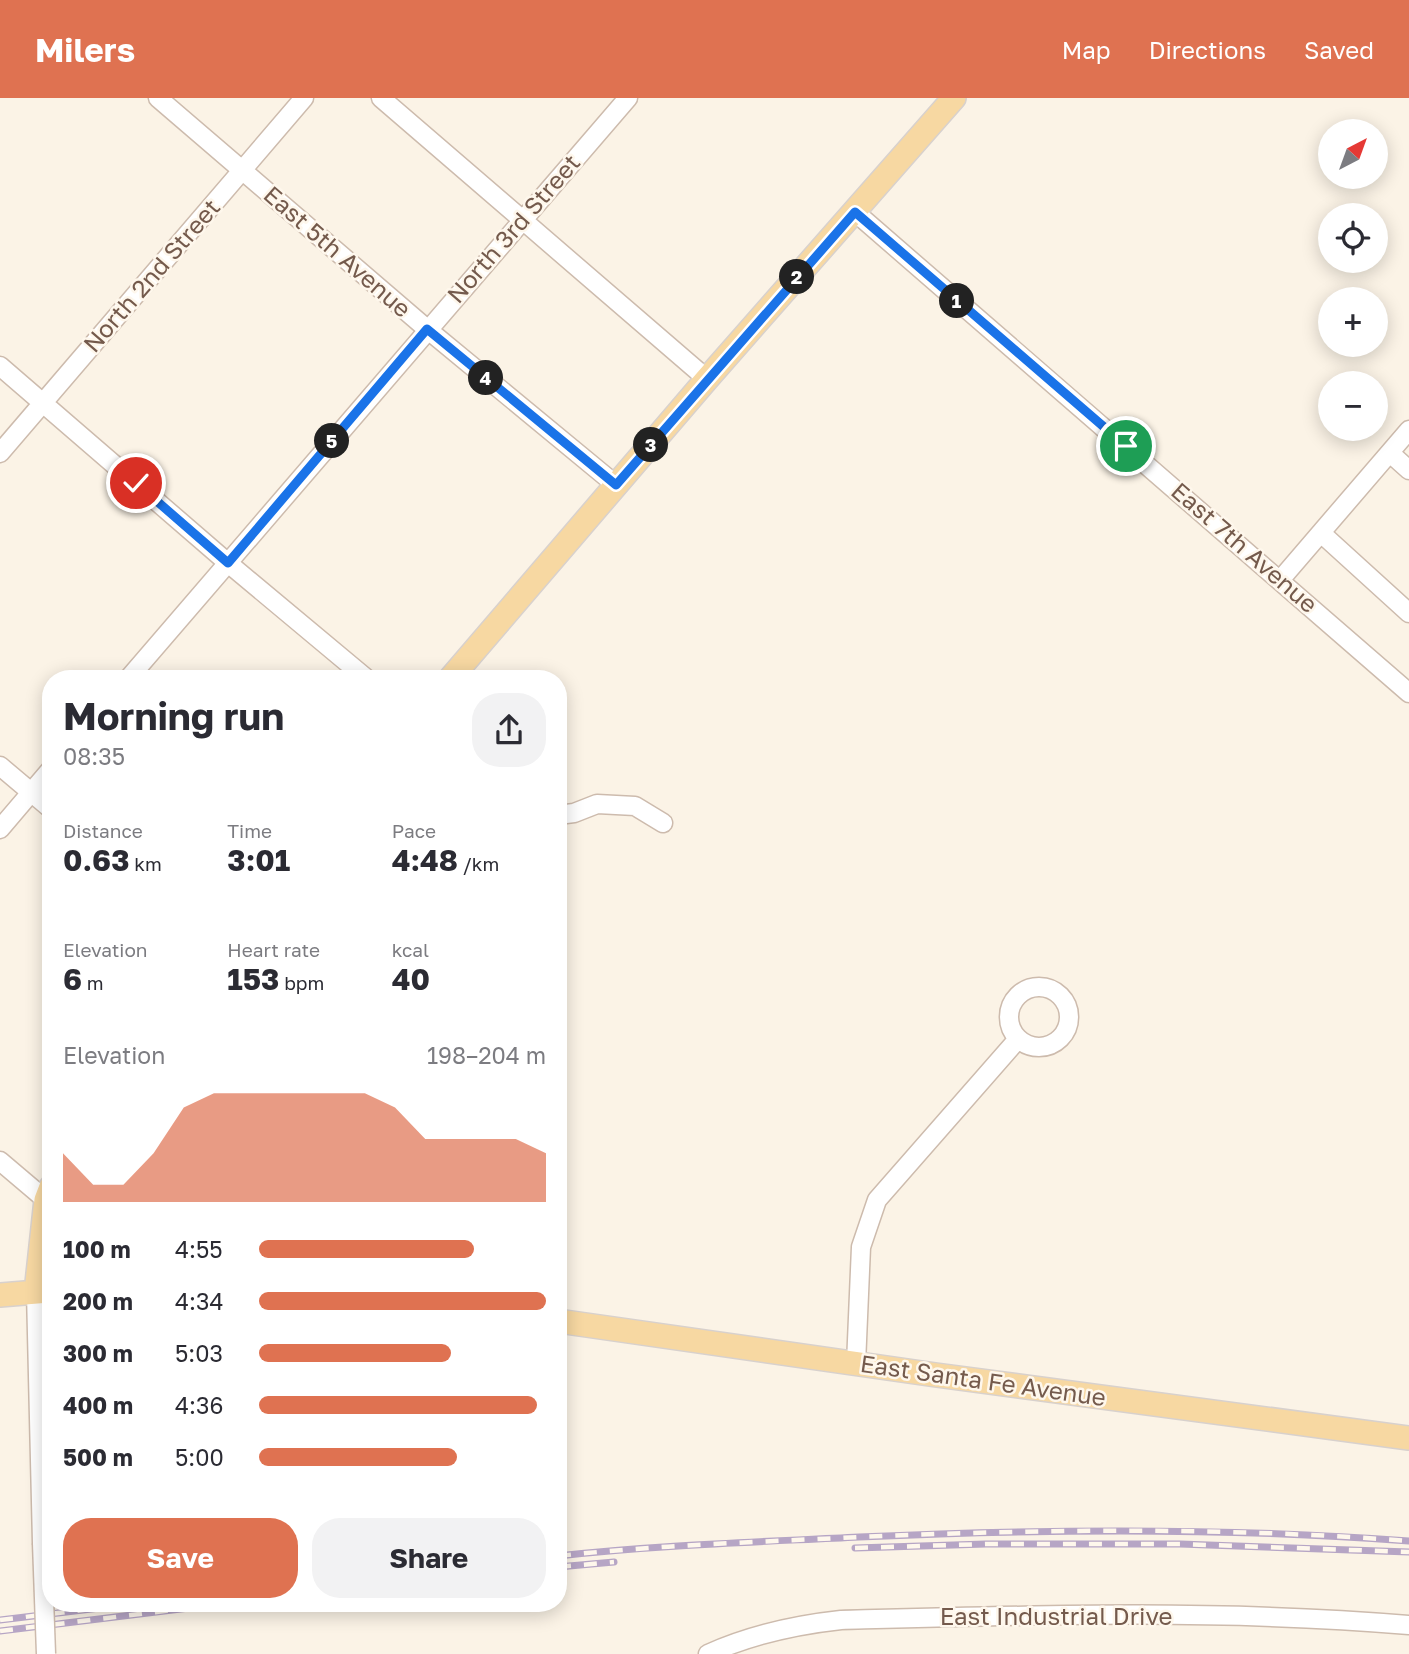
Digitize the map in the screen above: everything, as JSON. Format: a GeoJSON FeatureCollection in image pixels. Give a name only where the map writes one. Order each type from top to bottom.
{"type":"FeatureCollection","features":[{"type":"Feature","properties":{"kind":"main road"},"geometry":{"type":"LineString","coordinates":[[458,670],[707,379],[954,98]]}},
{"type":"Feature","properties":{"kind":"main road"},"geometry":{"type":"LineString","coordinates":[[0,1295],[42,1291]]}},
{"type":"Feature","properties":{"kind":"main road","name":"East Santa Fe Avenue"},"geometry":{"type":"LineString","coordinates":[[567,1322],[1409,1438]]}},
{"type":"Feature","properties":{"kind":"street","name":"East 5th Avenue"},"geometry":{"type":"LineString","coordinates":[[158,98],[427,329],[616,485]]}},
{"type":"Feature","properties":{"kind":"street","name":"North 2nd Street"},"geometry":{"type":"LineString","coordinates":[[0,453],[304,98]]}},
{"type":"Feature","properties":{"kind":"street"},"geometry":{"type":"LineString","coordinates":[[381,98],[707,379]]}},
{"type":"Feature","properties":{"kind":"street","name":"North 3rd Street"},"geometry":{"type":"LineString","coordinates":[[136,670],[628,98]]}},
{"type":"Feature","properties":{"kind":"street","name":"East 7th Avenue"},"geometry":{"type":"LineString","coordinates":[[855,212],[1281,579],[1409,693]]}},
{"type":"Feature","properties":{"kind":"street"},"geometry":{"type":"LineString","coordinates":[[0,366],[356,670]]}},
{"type":"Feature","properties":{"kind":"street"},"geometry":{"type":"LineString","coordinates":[[1281,579],[1409,430]]}},
{"type":"Feature","properties":{"kind":"street"},"geometry":{"type":"LineString","coordinates":[[1390,453],[1409,470]]}},
{"type":"Feature","properties":{"kind":"street"},"geometry":{"type":"LineString","coordinates":[[1321,533],[1409,613]]}},
{"type":"Feature","properties":{"kind":"street"},"geometry":{"type":"LineString","coordinates":[[0,765],[42,801]]}},
{"type":"Feature","properties":{"kind":"street"},"geometry":{"type":"LineString","coordinates":[[0,829],[42,779]]}},
{"type":"Feature","properties":{"kind":"street"},"geometry":{"type":"LineString","coordinates":[[567,813],[597,804],[635,806],[663,823]]}},
{"type":"Feature","properties":{"kind":"street"},"geometry":{"type":"LineString","coordinates":[[856,1364],[861,1247],[877,1200],[1018,1039]]}},
{"type":"Feature","properties":{"kind":"street"},"geometry":{"type":"LineString","coordinates":[[0,1161],[42,1190]]}},
{"type":"Feature","properties":{"kind":"street"},"geometry":{"type":"LineString","coordinates":[[45,1612],[46,1654]]}},
{"type":"Feature","properties":{"kind":"street","name":"East Industrial Drive"},"geometry":{"type":"LineString","coordinates":[[708,1654],[756,1636],[799,1625],[841,1619],[1211,1616],[1342,1619],[1409,1625]]}},
{"type":"Feature","properties":{"kind":"railway"},"geometry":{"type":"LineString","coordinates":[[567,1555],[746,1542],[1065,1531],[1272,1533],[1409,1541]]}},
{"type":"Feature","properties":{"kind":"railway"},"geometry":{"type":"LineString","coordinates":[[855,1548],[986,1544],[1180,1544],[1409,1552]]}},
{"type":"Feature","properties":{"kind":"railway"},"geometry":{"type":"LineString","coordinates":[[567,1566],[614,1562]]}},
{"type":"Feature","properties":{"kind":"railway"},"geometry":{"type":"LineString","coordinates":[[0,1620],[66,1612]]}},
{"type":"Feature","properties":{"kind":"railway"},"geometry":{"type":"LineString","coordinates":[[0,1631],[156,1612]]}},
{"type":"Feature","properties":{"kind":"route"},"geometry":{"type":"LineString","coordinates":[[136,483],[228,563],[427,329],[616,485],[855,212],[1126,446]]}}]}
